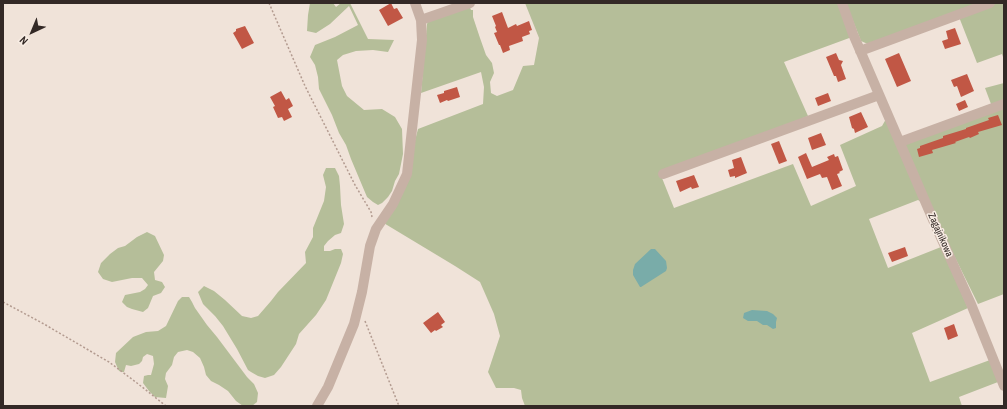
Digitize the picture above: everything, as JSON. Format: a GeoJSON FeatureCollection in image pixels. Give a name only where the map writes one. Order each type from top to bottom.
{"type":"FeatureCollection","features":[{"type":"Feature","properties":{"kind":"street"},"geometry":{"type":"LineString","coordinates":[[317,406],[328,387],[354,324],[362,292],[370,246],[376,229],[393,204],[407,174],[422,40],[421,20],[415,3]]}},
{"type":"Feature","properties":{"kind":"street"},"geometry":{"type":"LineString","coordinates":[[421,20],[470,3]]}},
{"type":"Feature","properties":{"kind":"street","name":"Zagajnikowa"},"geometry":{"type":"LineString","coordinates":[[842,3],[860,50],[934,222],[1002,374],[1004,386]]}},
{"type":"Feature","properties":{"kind":"street"},"geometry":{"type":"LineString","coordinates":[[860,50],[990,3]]}},
{"type":"Feature","properties":{"kind":"street"},"geometry":{"type":"LineString","coordinates":[[663,174],[880,95]]}},
{"type":"Feature","properties":{"kind":"street"},"geometry":{"type":"LineString","coordinates":[[900,142],[1004,104]]}},
{"type":"Feature","properties":{"kind":"path"},"geometry":{"type":"LineString","coordinates":[[269,3],[305,86],[355,185],[371,212],[376,229]]}},
{"type":"Feature","properties":{"kind":"path"},"geometry":{"type":"LineString","coordinates":[[3,302],[109,362],[166,406]]}},
{"type":"Feature","properties":{"kind":"path"},"geometry":{"type":"LineString","coordinates":[[364,318],[399,406]]}},
{"type":"Feature","properties":{"kind":"green space"},"geometry":{"type":"Polygon","coordinates":[[[310,3],[333,3],[336,7],[341,3],[350,3],[368,39],[394,40],[388,52],[373,50],[356,51],[343,55],[337,60],[342,86],[347,96],[364,110],[382,109],[395,117],[402,129],[403,154],[399,174],[388,197],[378,205],[367,197],[346,145],[319,89],[315,65],[310,57],[315,45],[358,25],[349,6],[330,24],[316,33],[307,31],[310,3]]]}},
{"type":"Feature","properties":{"kind":"green space"},"geometry":{"type":"Polygon","coordinates":[[[525,3],[839,3],[852,37],[784,62],[808,116],[662,178],[674,208],[793,164],[811,206],[856,186],[840,145],[882,126],[886,119],[923,203],[918,200],[869,219],[888,268],[941,247],[968,308],[912,333],[930,382],[990,360],[998,382],[959,397],[962,406],[525,406],[521,390],[514,388],[496,388],[488,372],[500,336],[494,314],[480,282],[382,222],[412,152],[418,129],[483,104],[484,87],[481,72],[421,93],[427,24],[429,19],[469,5],[471,10],[473,10],[473,17],[486,55],[492,63],[494,73],[490,82],[491,93],[497,96],[513,90],[523,66],[534,65],[539,38],[525,3]]]}},
{"type":"Feature","properties":{"kind":"green space"},"geometry":{"type":"Polygon","coordinates":[[[846,3],[984,3],[870,45],[861,41],[846,3]]]}},
{"type":"Feature","properties":{"kind":"green space"},"geometry":{"type":"Polygon","coordinates":[[[996,3],[1004,3],[1004,60],[1002,54],[977,63],[959,17],[996,3]]]}},
{"type":"Feature","properties":{"kind":"green space"},"geometry":{"type":"Polygon","coordinates":[[[1004,83],[1004,294],[978,304],[936,219],[902,137],[991,104],[985,88],[1004,83]]]}},
{"type":"Feature","properties":{"kind":"green space"},"geometry":{"type":"Polygon","coordinates":[[[326,168],[335,168],[339,176],[344,224],[341,233],[335,235],[324,246],[324,251],[341,249],[343,254],[341,263],[326,300],[316,315],[299,334],[296,344],[281,367],[274,375],[265,378],[258,376],[248,370],[223,326],[203,304],[198,292],[204,286],[214,291],[242,316],[251,318],[258,316],[278,292],[306,263],[305,252],[313,237],[313,228],[324,201],[326,187],[323,175],[326,168]]]}},
{"type":"Feature","properties":{"kind":"green space"},"geometry":{"type":"Polygon","coordinates":[[[147,232],[155,236],[164,255],[163,261],[154,272],[155,280],[162,282],[165,287],[161,293],[153,296],[148,308],[143,312],[127,307],[122,302],[125,295],[140,292],[145,289],[148,285],[142,278],[132,278],[112,282],[103,279],[98,272],[101,263],[110,254],[147,232]]]}},
{"type":"Feature","properties":{"kind":"green space"},"geometry":{"type":"Polygon","coordinates":[[[182,297],[189,297],[207,325],[254,384],[258,393],[257,402],[252,406],[243,406],[236,401],[228,391],[211,381],[206,375],[200,358],[193,352],[187,350],[178,352],[174,357],[172,365],[166,373],[165,379],[168,386],[166,398],[155,397],[143,383],[144,376],[151,375],[154,364],[153,356],[147,354],[143,357],[139,364],[131,366],[126,365],[124,372],[119,371],[115,362],[116,353],[133,337],[146,332],[158,331],[166,326],[178,301],[182,297]]]}},
{"type":"Feature","properties":{"kind":"water"},"geometry":{"type":"Polygon","coordinates":[[[651,249],[655,249],[666,261],[667,268],[666,271],[640,287],[633,275],[633,270],[635,264],[651,249]]]}},
{"type":"Feature","properties":{"kind":"water"},"geometry":{"type":"Polygon","coordinates":[[[752,310],[767,311],[773,314],[777,318],[776,328],[773,329],[757,321],[748,321],[743,318],[744,313],[752,310]]]}},
{"type":"Feature","properties":{"kind":"building"},"geometry":{"type":"Polygon","coordinates":[[[391,3],[394,9],[397,8],[403,18],[388,26],[379,10],[391,3]]]}},
{"type":"Feature","properties":{"kind":"building"},"geometry":{"type":"Polygon","coordinates":[[[502,12],[508,28],[516,24],[517,26],[529,21],[532,30],[529,31],[530,34],[522,37],[523,41],[509,46],[510,50],[503,53],[494,33],[497,32],[492,16],[502,12]]]}},
{"type":"Feature","properties":{"kind":"building"},"geometry":{"type":"Polygon","coordinates":[[[245,26],[254,43],[242,49],[233,33],[236,29],[245,26]]]}},
{"type":"Feature","properties":{"kind":"building"},"geometry":{"type":"Polygon","coordinates":[[[955,28],[961,44],[945,49],[942,41],[948,39],[946,31],[955,28]]]}},
{"type":"Feature","properties":{"kind":"building"},"geometry":{"type":"Polygon","coordinates":[[[836,53],[839,60],[843,61],[841,65],[846,79],[838,82],[826,57],[836,53]]]}},
{"type":"Feature","properties":{"kind":"building"},"geometry":{"type":"Polygon","coordinates":[[[899,53],[911,81],[897,87],[885,59],[899,53]]]}},
{"type":"Feature","properties":{"kind":"building"},"geometry":{"type":"Polygon","coordinates":[[[967,74],[974,91],[961,97],[957,86],[954,87],[951,80],[967,74]]]}},
{"type":"Feature","properties":{"kind":"building"},"geometry":{"type":"Polygon","coordinates":[[[457,87],[460,97],[440,103],[437,95],[457,87]]]}},
{"type":"Feature","properties":{"kind":"building"},"geometry":{"type":"Polygon","coordinates":[[[281,91],[286,100],[289,98],[293,106],[288,109],[292,117],[284,121],[282,117],[278,118],[273,107],[275,106],[270,97],[281,91]]]}},
{"type":"Feature","properties":{"kind":"building"},"geometry":{"type":"Polygon","coordinates":[[[828,93],[831,101],[818,106],[815,98],[828,93]]]}},
{"type":"Feature","properties":{"kind":"building"},"geometry":{"type":"Polygon","coordinates":[[[965,100],[968,107],[959,111],[956,104],[965,100]]]}},
{"type":"Feature","properties":{"kind":"building"},"geometry":{"type":"Polygon","coordinates":[[[861,112],[868,127],[855,133],[849,117],[861,112]]]}},
{"type":"Feature","properties":{"kind":"building"},"geometry":{"type":"Polygon","coordinates":[[[998,115],[1002,125],[978,132],[979,134],[970,138],[969,137],[955,142],[956,143],[932,150],[933,153],[919,157],[917,149],[920,148],[920,146],[943,138],[943,136],[989,120],[988,118],[998,115]]]}},
{"type":"Feature","properties":{"kind":"building"},"geometry":{"type":"Polygon","coordinates":[[[821,133],[826,145],[812,150],[808,138],[821,133]]]}},
{"type":"Feature","properties":{"kind":"building"},"geometry":{"type":"Polygon","coordinates":[[[779,141],[787,161],[779,164],[771,144],[779,141]]]}},
{"type":"Feature","properties":{"kind":"building"},"geometry":{"type":"Polygon","coordinates":[[[806,153],[812,167],[829,160],[827,157],[834,154],[835,157],[838,156],[843,170],[837,174],[842,186],[832,190],[827,177],[822,178],[820,174],[807,179],[798,157],[806,153]]]}},
{"type":"Feature","properties":{"kind":"building"},"geometry":{"type":"Polygon","coordinates":[[[741,157],[747,173],[735,178],[735,176],[730,177],[728,170],[734,168],[732,160],[741,157]]]}},
{"type":"Feature","properties":{"kind":"building"},"geometry":{"type":"Polygon","coordinates":[[[694,175],[699,187],[692,189],[691,187],[680,192],[676,181],[694,175]]]}},
{"type":"Feature","properties":{"kind":"building"},"geometry":{"type":"Polygon","coordinates":[[[905,247],[908,256],[892,262],[888,253],[905,247]]]}},
{"type":"Feature","properties":{"kind":"building"},"geometry":{"type":"Polygon","coordinates":[[[438,312],[445,322],[441,325],[443,327],[431,333],[423,323],[438,312]]]}},
{"type":"Feature","properties":{"kind":"building"},"geometry":{"type":"Polygon","coordinates":[[[954,324],[958,336],[948,340],[944,328],[954,324]]]}}]}
